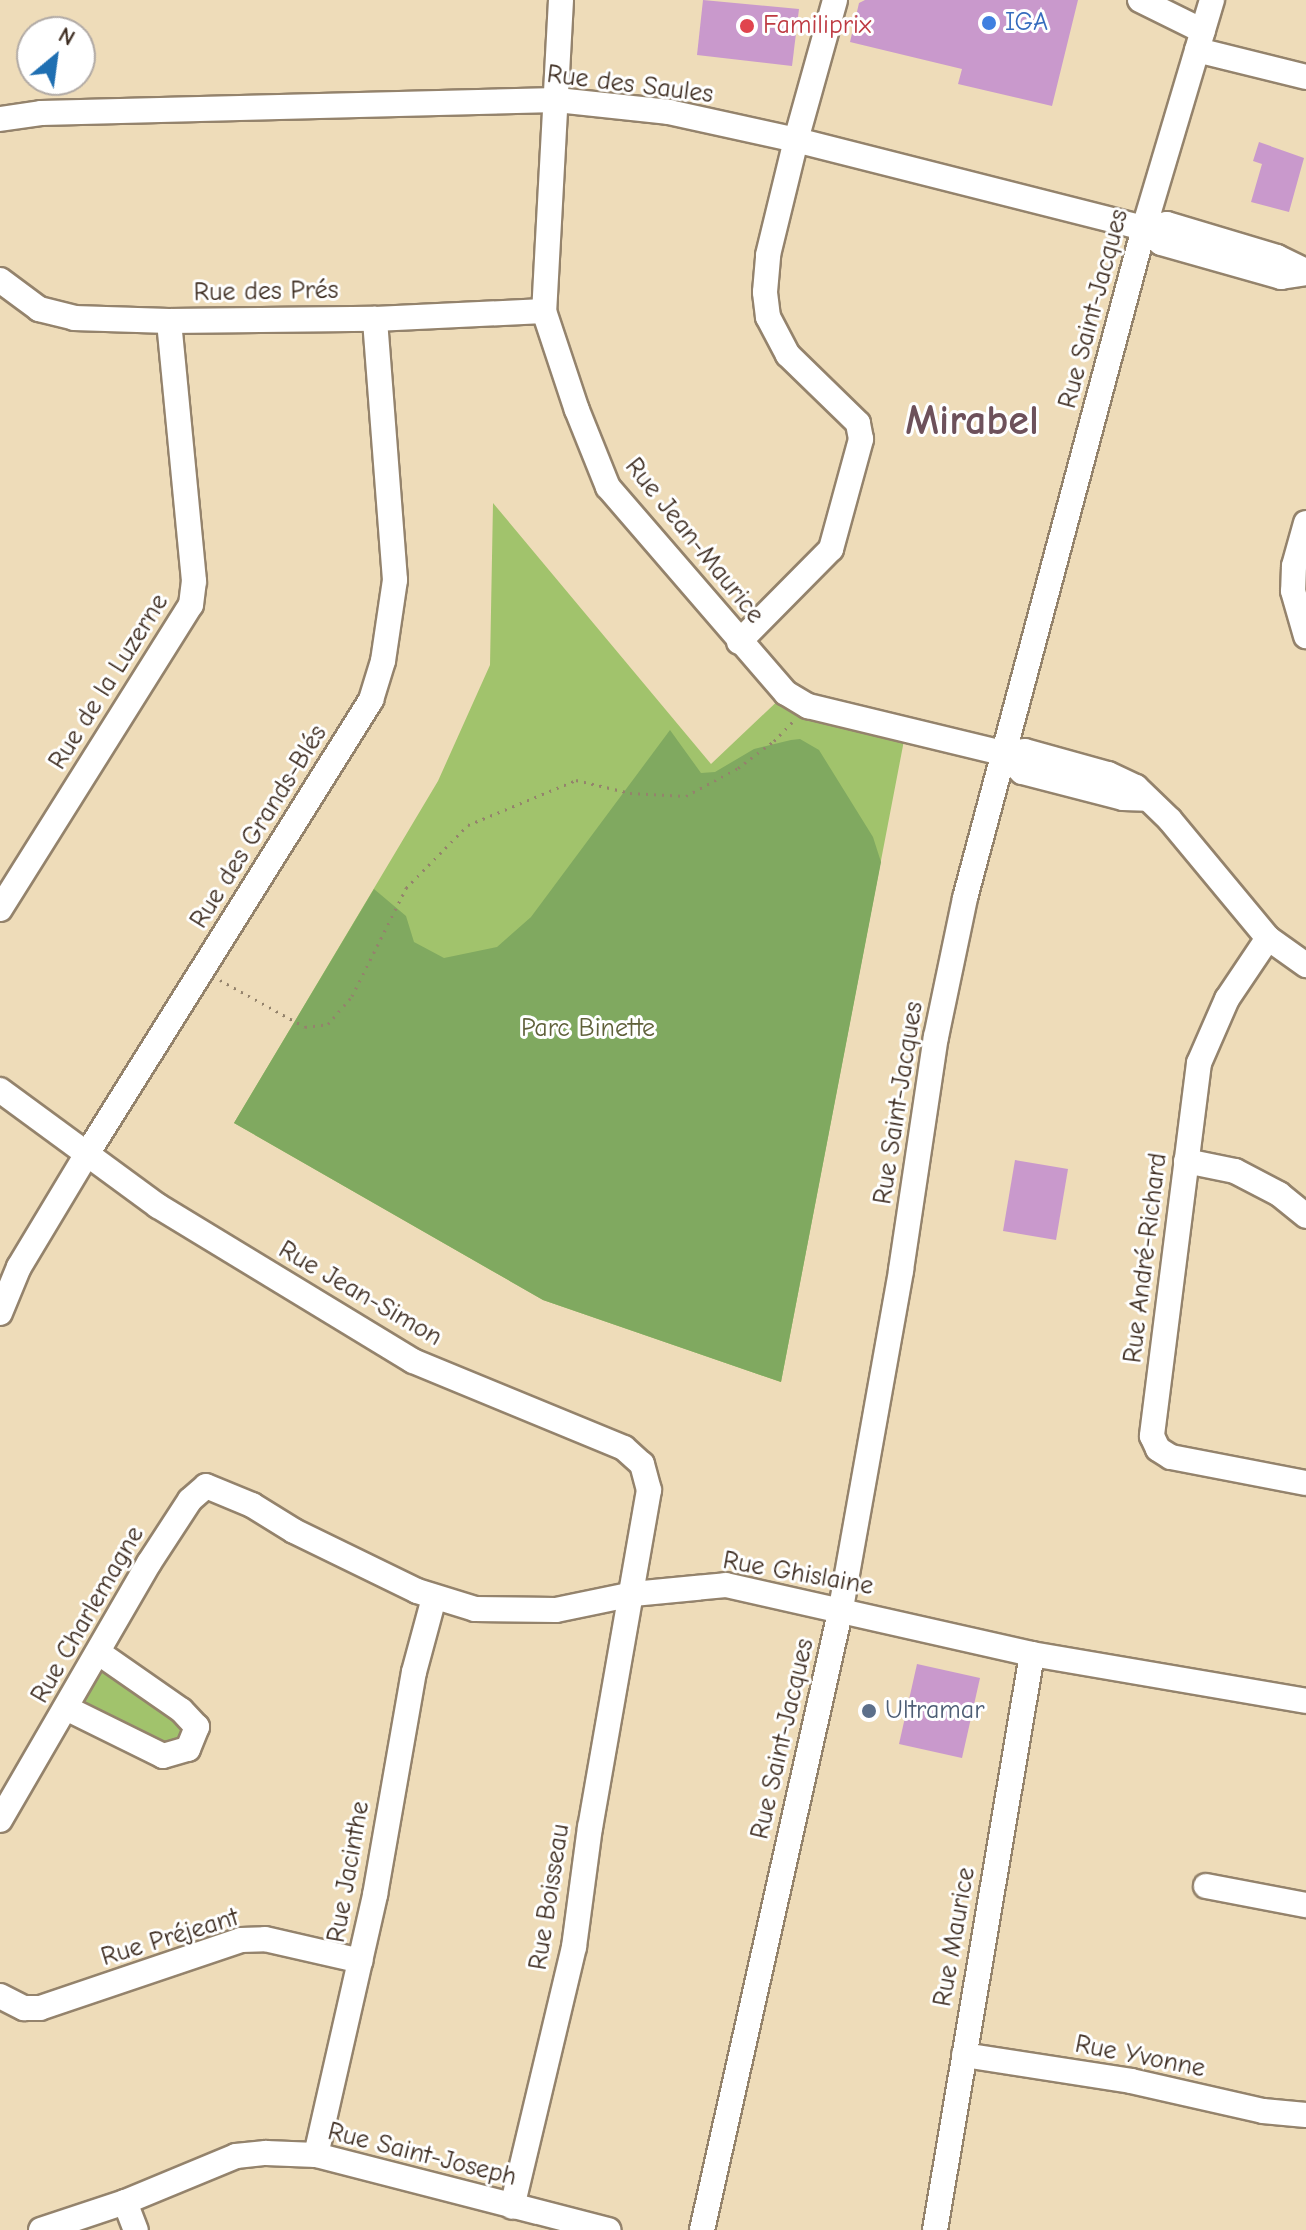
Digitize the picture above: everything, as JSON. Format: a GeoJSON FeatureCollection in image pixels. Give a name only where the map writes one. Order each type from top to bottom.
{"type":"FeatureCollection","features":[{"type":"Feature","properties":{"kind":"street","name":"Rue Jean-Maurice"},"geometry":{"type":"LineString","coordinates":[[561,0],[544,311],[577,410],[608,487],[786,693],[808,706],[1003,753],[1022,772],[1123,798],[1150,800],[1268,938],[1306,965]]}},
{"type":"Feature","properties":{"kind":"street"},"geometry":{"type":"LineString","coordinates":[[739,642],[831,549],[861,439],[858,423],[788,355],[768,317],[765,292],[768,255],[835,0]]}},
{"type":"Feature","properties":{"kind":"street"},"geometry":{"type":"LineString","coordinates":[[1140,0],[1200,41],[1306,77]]}},
{"type":"Feature","properties":{"kind":"street","name":"Rue Saint-Jacques"},"geometry":{"type":"LineString","coordinates":[[702,2230],[841,1608],[901,1270],[936,1037],[965,898],[1144,228],[1212,0]]}},
{"type":"Feature","properties":{"kind":"street","name":"Rue des Saules"},"geometry":{"type":"LineString","coordinates":[[0,119],[41,113],[557,100],[669,112],[796,140],[1144,228],[1161,243],[1281,277],[1306,272]]}},
{"type":"Feature","properties":{"kind":"street","name":"Rue des Prés"},"geometry":{"type":"LineString","coordinates":[[0,280],[39,309],[74,318],[169,321],[375,319],[544,311]]}},
{"type":"Feature","properties":{"kind":"street","name":"Rue des Grands-Blés"},"geometry":{"type":"LineString","coordinates":[[0,1313],[19,1267],[87,1154],[371,700],[383,661],[395,580],[375,319]]}},
{"type":"Feature","properties":{"kind":"street","name":"Rue de la Luzerne"},"geometry":{"type":"LineString","coordinates":[[0,909],[191,605],[194,581],[169,321]]}},
{"type":"Feature","properties":{"kind":"street"},"geometry":{"type":"LineString","coordinates":[[1306,523],[1294,566],[1293,591],[1306,636]]}},
{"type":"Feature","properties":{"kind":"street","name":"Rue André-Richard"},"geometry":{"type":"LineString","coordinates":[[1268,938],[1227,999],[1199,1063],[1152,1436],[1158,1449],[1171,1457],[1306,1483]]}},
{"type":"Feature","properties":{"kind":"street","name":"Rue Jean-Simon"},"geometry":{"type":"LineString","coordinates":[[0,1090],[158,1206],[413,1361],[624,1448],[642,1464],[649,1490],[633,1594]]}},
{"type":"Feature","properties":{"kind":"street"},"geometry":{"type":"LineString","coordinates":[[1186,1161],[1235,1171],[1279,1194],[1306,1216]]}},
{"type":"Feature","properties":{"kind":"street","name":"Rue Ghislaine"},"geometry":{"type":"LineString","coordinates":[[206,1486],[252,1505],[294,1531],[434,1598],[475,1609],[556,1610],[633,1594],[726,1585],[841,1608],[1032,1654],[1306,1701]]}},
{"type":"Feature","properties":{"kind":"street","name":"Rue Charlemagne"},"geometry":{"type":"LineString","coordinates":[[0,1820],[166,1538],[190,1500],[206,1486]]}},
{"type":"Feature","properties":{"kind":"street","name":"Rue Boisseau"},"geometry":{"type":"LineString","coordinates":[[512,2207],[574,1947],[590,1827],[633,1594]]}},
{"type":"Feature","properties":{"kind":"street","name":"Rue Jacinthe"},"geometry":{"type":"LineString","coordinates":[[316,2155],[361,1961],[414,1672],[434,1598]]}},
{"type":"Feature","properties":{"kind":"street"},"geometry":{"type":"LineString","coordinates":[[66,1708],[163,1756],[188,1749],[197,1727],[181,1710],[99,1653]]}},
{"type":"Feature","properties":{"kind":"street","name":"Rue Maurice"},"geometry":{"type":"LineString","coordinates":[[935,2230],[1032,1654]]}},
{"type":"Feature","properties":{"kind":"street"},"geometry":{"type":"LineString","coordinates":[[1206,1886],[1306,1905]]}},
{"type":"Feature","properties":{"kind":"street","name":"Rue Préjeant"},"geometry":{"type":"LineString","coordinates":[[0,1996],[24,2008],[40,2008],[241,1940],[265,1939],[361,1961]]}},
{"type":"Feature","properties":{"kind":"street","name":"Rue Yvonne"},"geometry":{"type":"LineString","coordinates":[[964,2055],[1131,2081],[1263,2111],[1306,2115]]}},
{"type":"Feature","properties":{"kind":"street","name":"Rue Saint-Joseph"},"geometry":{"type":"LineString","coordinates":[[41,2230],[125,2202],[236,2156],[266,2153],[316,2155],[609,2230]]}},
{"type":"Feature","properties":{"kind":"street"},"geometry":{"type":"LineString","coordinates":[[125,2202],[136,2230]]}},
{"type":"Feature","properties":{"kind":"path"},"geometry":{"type":"LineString","coordinates":[[203,971],[305,1027],[328,1024],[352,996],[406,888],[468,825],[576,780],[630,793],[686,796],[738,768],[774,741],[808,706]]}},
{"type":"Feature","properties":{"kind":"green space","name":"Parc Binette"},"geometry":{"type":"Polygon","coordinates":[[[493,503],[711,764],[786,693],[906,730],[781,1382],[543,1300],[234,1123],[438,781],[490,665],[493,503]]]}},
{"type":"Feature","properties":{"kind":"green space","name":"Parc Binette"},"geometry":{"type":"Polygon","coordinates":[[[670,730],[701,773],[715,772],[754,749],[791,740],[800,739],[819,750],[873,837],[881,862],[781,1382],[543,1300],[234,1123],[374,889],[406,916],[414,942],[444,958],[497,947],[531,917],[670,730]]]}},
{"type":"Feature","properties":{"kind":"green space"},"geometry":{"type":"Polygon","coordinates":[[[99,1653],[197,1727],[163,1756],[66,1708],[99,1653]]]}},
{"type":"Feature","properties":{"kind":"building"},"geometry":{"type":"Polygon","coordinates":[[[703,0],[799,9],[792,66],[697,55],[703,0]]]}},
{"type":"Feature","properties":{"kind":"building"},"geometry":{"type":"Polygon","coordinates":[[[865,0],[1078,0],[1052,106],[958,84],[962,69],[850,42],[859,3],[865,0]]]}},
{"type":"Feature","properties":{"kind":"building"},"geometry":{"type":"Polygon","coordinates":[[[1259,142],[1304,158],[1289,212],[1251,202],[1262,164],[1253,161],[1259,142]]]}},
{"type":"Feature","properties":{"kind":"building"},"geometry":{"type":"Polygon","coordinates":[[[1015,1160],[1068,1169],[1056,1240],[1003,1231],[1015,1160]]]}},
{"type":"Feature","properties":{"kind":"building"},"geometry":{"type":"Polygon","coordinates":[[[917,1664],[980,1678],[962,1758],[899,1744],[917,1664]]]}},
{"type":"Feature","properties":{"kind":"place","name":"IGA"},"geometry":{"type":"Point","coordinates":[989,23]}},
{"type":"Feature","properties":{"kind":"place","name":"Familiprix"},"geometry":{"type":"Point","coordinates":[747,26]}},
{"type":"Feature","properties":{"kind":"place","name":"Ultramar"},"geometry":{"type":"Point","coordinates":[869,1711]}},
{"type":"Feature","properties":{"kind":"district","name":"Mirabel"},"geometry":{"type":"Point","coordinates":[972,421]}}]}
